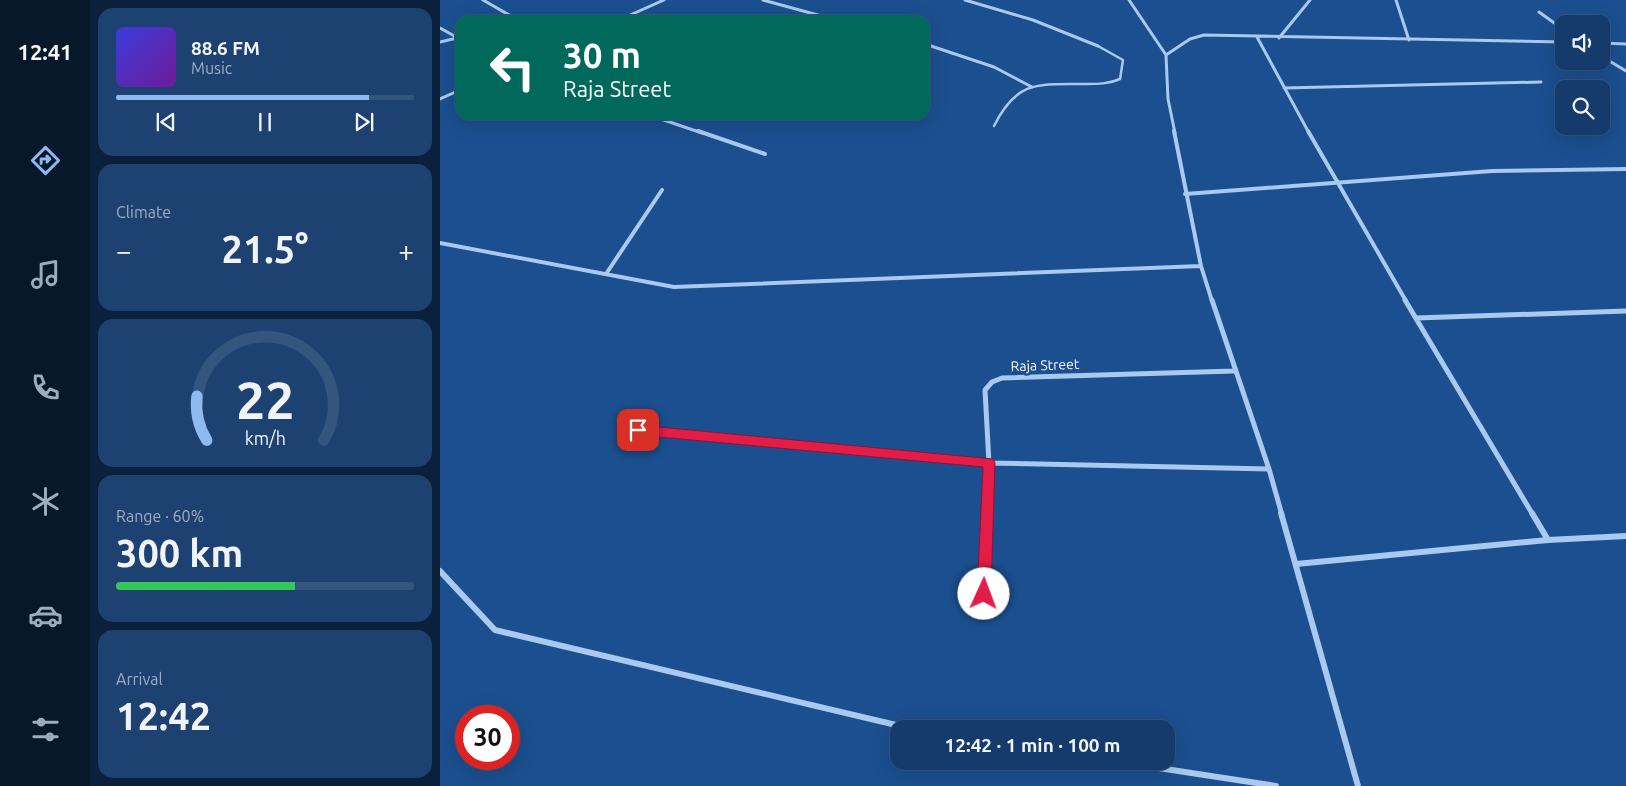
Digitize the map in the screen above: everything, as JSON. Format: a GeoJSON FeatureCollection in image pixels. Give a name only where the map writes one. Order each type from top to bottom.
{"type":"FeatureCollection","features":[{"type":"Feature","properties":{"kind":"street"},"geometry":{"type":"LineString","coordinates":[[483,0],[509,15]]}},
{"type":"Feature","properties":{"kind":"street"},"geometry":{"type":"LineString","coordinates":[[630,15],[664,0]]}},
{"type":"Feature","properties":{"kind":"street"},"geometry":{"type":"LineString","coordinates":[[763,0],[818,15]]}},
{"type":"Feature","properties":{"kind":"street"},"geometry":{"type":"LineString","coordinates":[[964,0],[1013,12],[1069,32],[1098,46]]}},
{"type":"Feature","properties":{"kind":"street"},"geometry":{"type":"LineString","coordinates":[[1129,0],[1166,55],[1168,99],[1185,194],[1201,266],[1234,371],[1269,469],[1358,786]]}},
{"type":"Feature","properties":{"kind":"street"},"geometry":{"type":"LineString","coordinates":[[1279,38],[1310,0]]}},
{"type":"Feature","properties":{"kind":"street"},"geometry":{"type":"LineString","coordinates":[[1396,0],[1409,40]]}},
{"type":"Feature","properties":{"kind":"street"},"geometry":{"type":"LineString","coordinates":[[1539,12],[1555,24]]}},
{"type":"Feature","properties":{"kind":"street"},"geometry":{"type":"LineString","coordinates":[[440,28],[455,37]]}},
{"type":"Feature","properties":{"kind":"street"},"geometry":{"type":"LineString","coordinates":[[1166,55],[1190,39],[1204,35],[1279,38],[1555,42]]}},
{"type":"Feature","properties":{"kind":"street"},"geometry":{"type":"LineString","coordinates":[[1257,37],[1336,183],[1548,540]]}},
{"type":"Feature","properties":{"kind":"street"},"geometry":{"type":"LineString","coordinates":[[440,42],[455,40]]}},
{"type":"Feature","properties":{"kind":"street"},"geometry":{"type":"LineString","coordinates":[[1610,43],[1626,44]]}},
{"type":"Feature","properties":{"kind":"street"},"geometry":{"type":"LineString","coordinates":[[930,45],[978,59],[1013,74],[1032,87]]}},
{"type":"Feature","properties":{"kind":"street"},"geometry":{"type":"LineString","coordinates":[[1610,61],[1626,71]]}},
{"type":"Feature","properties":{"kind":"street"},"geometry":{"type":"LineString","coordinates":[[1284,88],[1541,82]]}},
{"type":"Feature","properties":{"kind":"street"},"geometry":{"type":"LineString","coordinates":[[440,99],[455,92]]}},
{"type":"Feature","properties":{"kind":"street"},"geometry":{"type":"LineString","coordinates":[[664,120],[765,154]]}},
{"type":"Feature","properties":{"kind":"street"},"geometry":{"type":"LineString","coordinates":[[1185,194],[1492,171],[1626,169]]}},
{"type":"Feature","properties":{"kind":"street"},"geometry":{"type":"LineString","coordinates":[[606,274],[662,190]]}},
{"type":"Feature","properties":{"kind":"street"},"geometry":{"type":"LineString","coordinates":[[440,242],[674,287],[1201,266]]}},
{"type":"Feature","properties":{"kind":"street"},"geometry":{"type":"LineString","coordinates":[[1416,318],[1626,311]]}},
{"type":"Feature","properties":{"kind":"street","name":"Raja Street"},"geometry":{"type":"LineString","coordinates":[[989,463],[986,390],[992,382],[1002,378],[1234,371]]}},
{"type":"Feature","properties":{"kind":"street"},"geometry":{"type":"LineString","coordinates":[[638,430],[989,463],[1269,469]]}},
{"type":"Feature","properties":{"kind":"street"},"geometry":{"type":"LineString","coordinates":[[984,594],[989,463]]}},
{"type":"Feature","properties":{"kind":"street"},"geometry":{"type":"LineString","coordinates":[[1296,564],[1548,540],[1626,536]]}},
{"type":"Feature","properties":{"kind":"street"},"geometry":{"type":"LineString","coordinates":[[440,571],[495,630],[890,724]]}},
{"type":"Feature","properties":{"kind":"street"},"geometry":{"type":"LineString","coordinates":[[1172,770],[1276,786]]}},
{"type":"Feature","properties":{"kind":"lane"},"geometry":{"type":"LineString","coordinates":[[994,126],[1012,96],[1032,87],[1108,85],[1120,79],[1122,60],[1098,46]]}},
{"type":"Feature","properties":{"kind":"route"},"geometry":{"type":"LineString","coordinates":[[638,430],[989,463],[984,594]]}}]}
